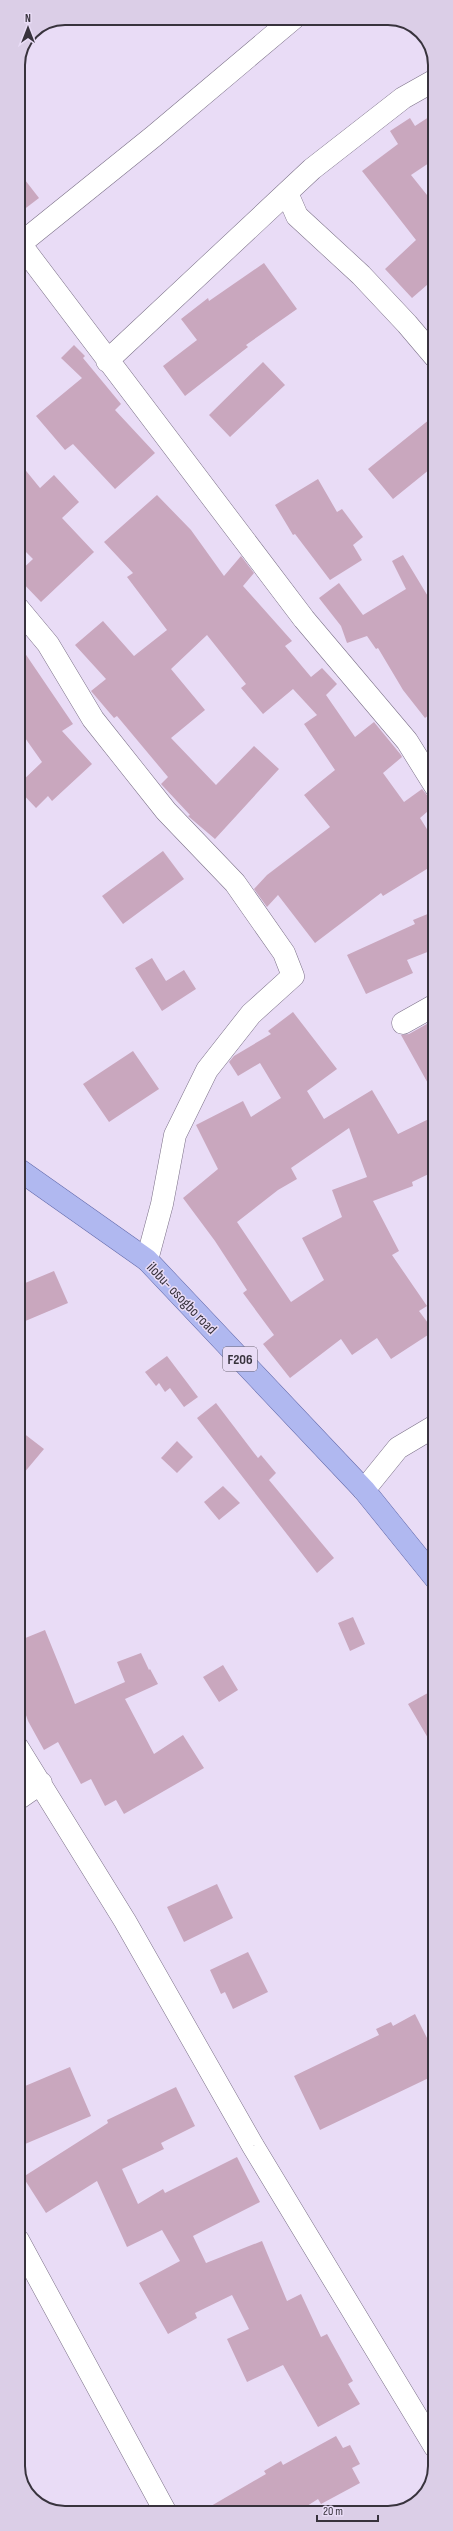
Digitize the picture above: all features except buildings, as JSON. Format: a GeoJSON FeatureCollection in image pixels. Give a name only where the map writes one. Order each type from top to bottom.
{"type":"FeatureCollection","features":[{"type":"Feature","properties":{"kind":"main road","name":"ilobu- osogbo road"},"geometry":{"type":"LineString","coordinates":[[25,1174],[147,1260],[364,1490],[428,1569]]}},
{"type":"Feature","properties":{"kind":"street"},"geometry":{"type":"LineString","coordinates":[[25,237],[215,86],[286,25]]}},
{"type":"Feature","properties":{"kind":"street"},"geometry":{"type":"LineString","coordinates":[[107,361],[312,169],[403,98],[428,84]]}},
{"type":"Feature","properties":{"kind":"street"},"geometry":{"type":"LineString","coordinates":[[287,193],[297,216],[361,275],[428,349]]}},
{"type":"Feature","properties":{"kind":"street"},"geometry":{"type":"LineString","coordinates":[[25,250],[107,361],[304,619],[407,741],[428,775]]}},
{"type":"Feature","properties":{"kind":"street"},"geometry":{"type":"LineString","coordinates":[[25,616],[48,644],[98,726],[166,811],[235,883],[284,952],[293,976],[251,1014],[206,1070],[175,1136],[162,1204],[147,1260]]}},
{"type":"Feature","properties":{"kind":"street"},"geometry":{"type":"LineString","coordinates":[[403,1023],[428,1009]]}},
{"type":"Feature","properties":{"kind":"street"},"geometry":{"type":"LineString","coordinates":[[364,1490],[398,1448],[428,1430]]}},
{"type":"Feature","properties":{"kind":"street"},"geometry":{"type":"LineString","coordinates":[[25,1759],[125,1921],[253,2146],[428,2435]]}},
{"type":"Feature","properties":{"kind":"street"},"geometry":{"type":"LineString","coordinates":[[25,1794],[40,1784]]}},
{"type":"Feature","properties":{"kind":"street"},"geometry":{"type":"LineString","coordinates":[[25,2253],[162,2506]]}}]}
